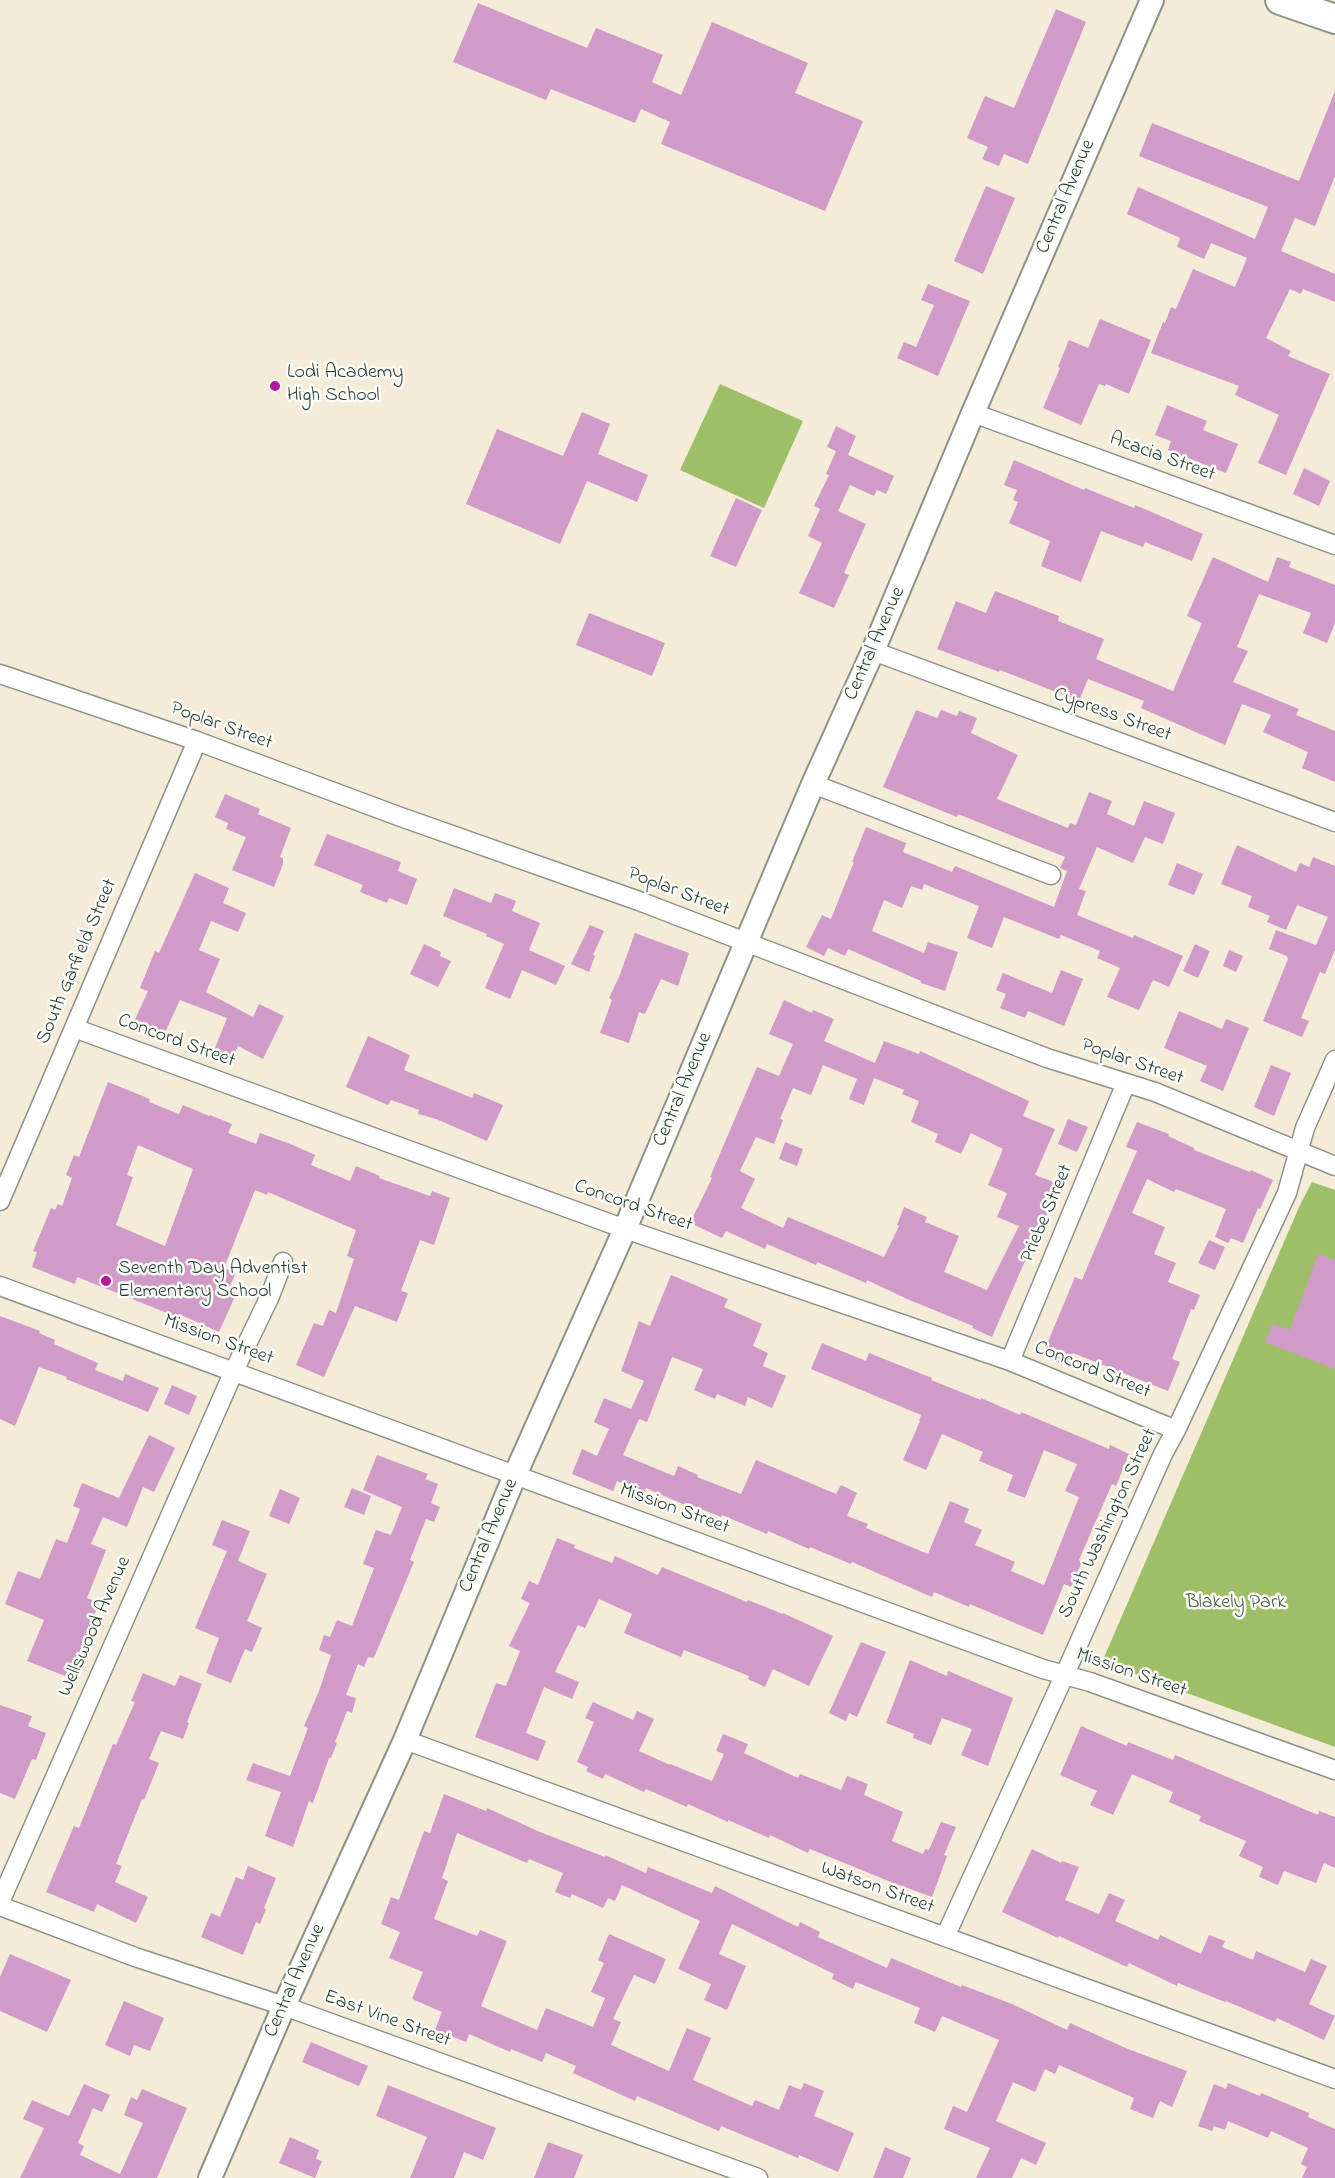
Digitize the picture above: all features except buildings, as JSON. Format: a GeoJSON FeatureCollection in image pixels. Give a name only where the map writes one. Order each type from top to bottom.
{"type":"FeatureCollection","features":[{"type":"Feature","properties":{"kind":"main road"},"geometry":{"type":"LineString","coordinates":[[1280,0],[1335,19]]}},
{"type":"Feature","properties":{"kind":"street","name":"Central Avenue"},"geometry":{"type":"LineString","coordinates":[[210,2178],[284,2006],[405,1740],[515,1475],[625,1229],[813,784],[873,651],[973,413],[1152,0]]}},
{"type":"Feature","properties":{"kind":"street","name":"Acacia Street"},"geometry":{"type":"LineString","coordinates":[[973,413],[1335,545]]}},
{"type":"Feature","properties":{"kind":"street","name":"Cypress Street"},"geometry":{"type":"LineString","coordinates":[[873,651],[1335,822]]}},
{"type":"Feature","properties":{"kind":"street","name":"Poplar Street"},"geometry":{"type":"LineString","coordinates":[[0,674],[197,741],[398,816],[639,901],[1047,1058],[1155,1092],[1335,1166]]}},
{"type":"Feature","properties":{"kind":"street","name":"South Garfield Street"},"geometry":{"type":"LineString","coordinates":[[0,1201],[197,741]]}},
{"type":"Feature","properties":{"kind":"street"},"geometry":{"type":"LineString","coordinates":[[813,784],[1051,875]]}},
{"type":"Feature","properties":{"kind":"street","name":"Concord Street"},"geometry":{"type":"LineString","coordinates":[[74,1028],[625,1229],[1010,1361],[1176,1430]]}},
{"type":"Feature","properties":{"kind":"street","name":"South Washington Street"},"geometry":{"type":"LineString","coordinates":[[945,1937],[1163,1454],[1287,1193],[1305,1128],[1335,1060]]}},
{"type":"Feature","properties":{"kind":"street","name":"Priebe Street"},"geometry":{"type":"LineString","coordinates":[[1010,1361],[1126,1083]]}},
{"type":"Feature","properties":{"kind":"street","name":"Wellswood Avenue"},"geometry":{"type":"LineString","coordinates":[[0,1904],[234,1371],[270,1296],[283,1262]]}},
{"type":"Feature","properties":{"kind":"street","name":"Mission Street"},"geometry":{"type":"LineString","coordinates":[[0,1286],[1043,1669],[1090,1682],[1335,1770]]}},
{"type":"Feature","properties":{"kind":"street","name":"Watson Street"},"geometry":{"type":"LineString","coordinates":[[405,1740],[1335,2079]]}},
{"type":"Feature","properties":{"kind":"street","name":"East Vine Street"},"geometry":{"type":"LineString","coordinates":[[0,1904],[135,1957],[284,2006],[758,2178]]}},
{"type":"Feature","properties":{"kind":"green space"},"geometry":{"type":"Polygon","coordinates":[[[720,384],[803,421],[764,508],[680,470],[720,384]]]}},
{"type":"Feature","properties":{"kind":"green space","name":"Blakely Park"},"geometry":{"type":"Polygon","coordinates":[[[1312,1182],[1335,1190],[1335,1747],[1102,1662],[1312,1182]]]}},
{"type":"Feature","properties":{"kind":"place","name":"Lodi Academy High School"},"geometry":{"type":"Point","coordinates":[275,386]}},
{"type":"Feature","properties":{"kind":"place","name":"Seventh Day Adventist Elementary School"},"geometry":{"type":"Point","coordinates":[106,1281]}}]}
